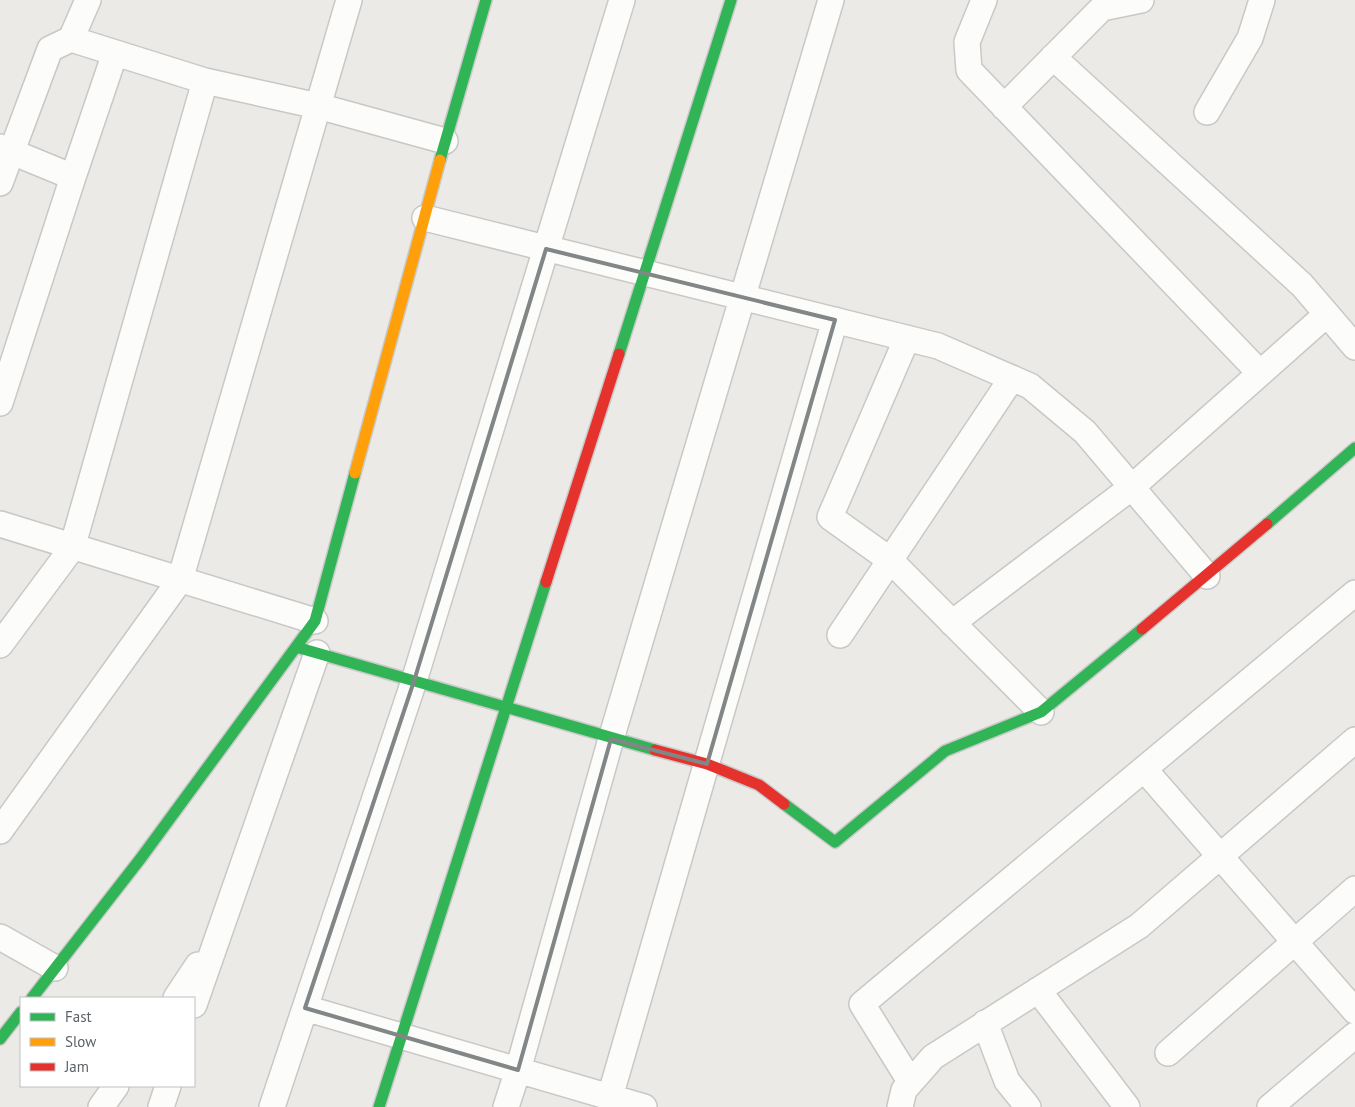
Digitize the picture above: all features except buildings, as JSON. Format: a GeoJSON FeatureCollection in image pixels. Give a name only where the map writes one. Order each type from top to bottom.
{"type":"FeatureCollection","features":[{"type":"Feature","properties":{"kind":"street"},"geometry":{"type":"LineString","coordinates":[[72,39],[88,0]]}},
{"type":"Feature","properties":{"kind":"street"},"geometry":{"type":"LineString","coordinates":[[0,831],[180,580],[349,0]]}},
{"type":"Feature","properties":{"kind":"street"},"geometry":{"type":"LineString","coordinates":[[195,1002],[307,650],[445,141],[486,0]]}},
{"type":"Feature","properties":{"kind":"street"},"geometry":{"type":"LineString","coordinates":[[272,1107],[414,681],[622,0]]}},
{"type":"Feature","properties":{"kind":"street"},"geometry":{"type":"LineString","coordinates":[[379,1107],[731,0]]}},
{"type":"Feature","properties":{"kind":"street"},"geometry":{"type":"LineString","coordinates":[[506,1107],[611,739],[832,0]]}},
{"type":"Feature","properties":{"kind":"street"},"geometry":{"type":"LineString","coordinates":[[984,0],[967,42],[968,70],[1260,374]]}},
{"type":"Feature","properties":{"kind":"street"},"geometry":{"type":"LineString","coordinates":[[1004,107],[1102,8],[1141,0]]}},
{"type":"Feature","properties":{"kind":"street"},"geometry":{"type":"LineString","coordinates":[[1206,112],[1250,38],[1262,0]]}},
{"type":"Feature","properties":{"kind":"street"},"geometry":{"type":"LineString","coordinates":[[0,183],[6,150],[50,49],[72,39],[205,81],[318,106],[445,141]]}},
{"type":"Feature","properties":{"kind":"street"},"geometry":{"type":"LineString","coordinates":[[0,403],[115,53]]}},
{"type":"Feature","properties":{"kind":"street"},"geometry":{"type":"LineString","coordinates":[[1053,57],[1302,285],[1355,347]]}},
{"type":"Feature","properties":{"kind":"street"},"geometry":{"type":"LineString","coordinates":[[0,645],[72,548],[205,81]]}},
{"type":"Feature","properties":{"kind":"street"},"geometry":{"type":"LineString","coordinates":[[6,150],[73,177]]}},
{"type":"Feature","properties":{"kind":"street"},"geometry":{"type":"LineString","coordinates":[[425,218],[938,346],[1030,386],[1085,432],[1207,576]]}},
{"type":"Feature","properties":{"kind":"street"},"geometry":{"type":"LineString","coordinates":[[952,623],[1132,487],[1327,314]]}},
{"type":"Feature","properties":{"kind":"street"},"geometry":{"type":"LineString","coordinates":[[610,1097],[835,320]]}},
{"type":"Feature","properties":{"kind":"street"},"geometry":{"type":"LineString","coordinates":[[907,338],[830,517],[890,560],[1041,712]]}},
{"type":"Feature","properties":{"kind":"street"},"geometry":{"type":"LineString","coordinates":[[840,635],[1012,378]]}},
{"type":"Feature","properties":{"kind":"street"},"geometry":{"type":"LineString","coordinates":[[307,650],[611,739],[707,764],[759,785],[835,842],[945,751],[1041,712],[1207,576],[1355,448]]}},
{"type":"Feature","properties":{"kind":"street"},"geometry":{"type":"LineString","coordinates":[[0,524],[72,548],[315,621]]}},
{"type":"Feature","properties":{"kind":"street"},"geometry":{"type":"LineString","coordinates":[[910,1081],[862,1004],[1355,592]]}},
{"type":"Feature","properties":{"kind":"street"},"geometry":{"type":"LineString","coordinates":[[33,997],[307,650]]}},
{"type":"Feature","properties":{"kind":"street"},"geometry":{"type":"LineString","coordinates":[[900,1107],[904,1090],[933,1057],[1139,926],[1355,740]]}},
{"type":"Feature","properties":{"kind":"street"},"geometry":{"type":"LineString","coordinates":[[1144,769],[1355,1011]]}},
{"type":"Feature","properties":{"kind":"street"},"geometry":{"type":"LineString","coordinates":[[1168,1053],[1355,889]]}},
{"type":"Feature","properties":{"kind":"street"},"geometry":{"type":"LineString","coordinates":[[0,937],[55,968]]}},
{"type":"Feature","properties":{"kind":"street"},"geometry":{"type":"LineString","coordinates":[[177,997],[214,943]]}},
{"type":"Feature","properties":{"kind":"street"},"geometry":{"type":"LineString","coordinates":[[1038,990],[1127,1107]]}},
{"type":"Feature","properties":{"kind":"street"},"geometry":{"type":"LineString","coordinates":[[305,1008],[644,1107]]}},
{"type":"Feature","properties":{"kind":"street"},"geometry":{"type":"LineString","coordinates":[[0,1039],[20,1013]]}},
{"type":"Feature","properties":{"kind":"street"},"geometry":{"type":"LineString","coordinates":[[985,1023],[1007,1081],[1028,1107]]}},
{"type":"Feature","properties":{"kind":"street"},"geometry":{"type":"LineString","coordinates":[[1270,1107],[1355,1035]]}},
{"type":"Feature","properties":{"kind":"street"},"geometry":{"type":"LineString","coordinates":[[101,1107],[115,1087]]}},
{"type":"Feature","properties":{"kind":"street"},"geometry":{"type":"LineString","coordinates":[[161,1107],[168,1087]]}},
{"type":"Feature","properties":{"kind":"highlighted area"},"geometry":{"type":"Polygon","coordinates":[[[546,249],[835,320],[707,764],[611,739],[518,1070],[305,1008],[414,681],[546,249]]]}},
{"type":"Feature","properties":{"kind":"traffic: fast"},"geometry":{"type":"LineString","coordinates":[[440,160],[486,0]]}},
{"type":"Feature","properties":{"kind":"traffic: fast"},"geometry":{"type":"LineString","coordinates":[[619,354],[731,0]]}},
{"type":"Feature","properties":{"kind":"traffic: fast"},"geometry":{"type":"LineString","coordinates":[[1267,524],[1355,448]]}},
{"type":"Feature","properties":{"kind":"traffic: fast"},"geometry":{"type":"LineString","coordinates":[[33,997],[141,858],[315,621],[355,473]]}},
{"type":"Feature","properties":{"kind":"traffic: fast"},"geometry":{"type":"LineString","coordinates":[[379,1107],[546,582]]}},
{"type":"Feature","properties":{"kind":"traffic: fast"},"geometry":{"type":"LineString","coordinates":[[784,804],[835,842],[945,751],[1041,712],[1142,629]]}},
{"type":"Feature","properties":{"kind":"traffic: fast"},"geometry":{"type":"LineString","coordinates":[[296,647],[655,750]]}},
{"type":"Feature","properties":{"kind":"traffic: fast"},"geometry":{"type":"LineString","coordinates":[[0,1039],[20,1013]]}},
{"type":"Feature","properties":{"kind":"traffic: slow"},"geometry":{"type":"LineString","coordinates":[[355,473],[440,160]]}},
{"type":"Feature","properties":{"kind":"traffic: jam"},"geometry":{"type":"LineString","coordinates":[[546,582],[619,354]]}},
{"type":"Feature","properties":{"kind":"traffic: jam"},"geometry":{"type":"LineString","coordinates":[[1142,629],[1267,524]]}},
{"type":"Feature","properties":{"kind":"traffic: jam"},"geometry":{"type":"LineString","coordinates":[[655,750],[707,764],[759,785],[784,804]]}}]}
